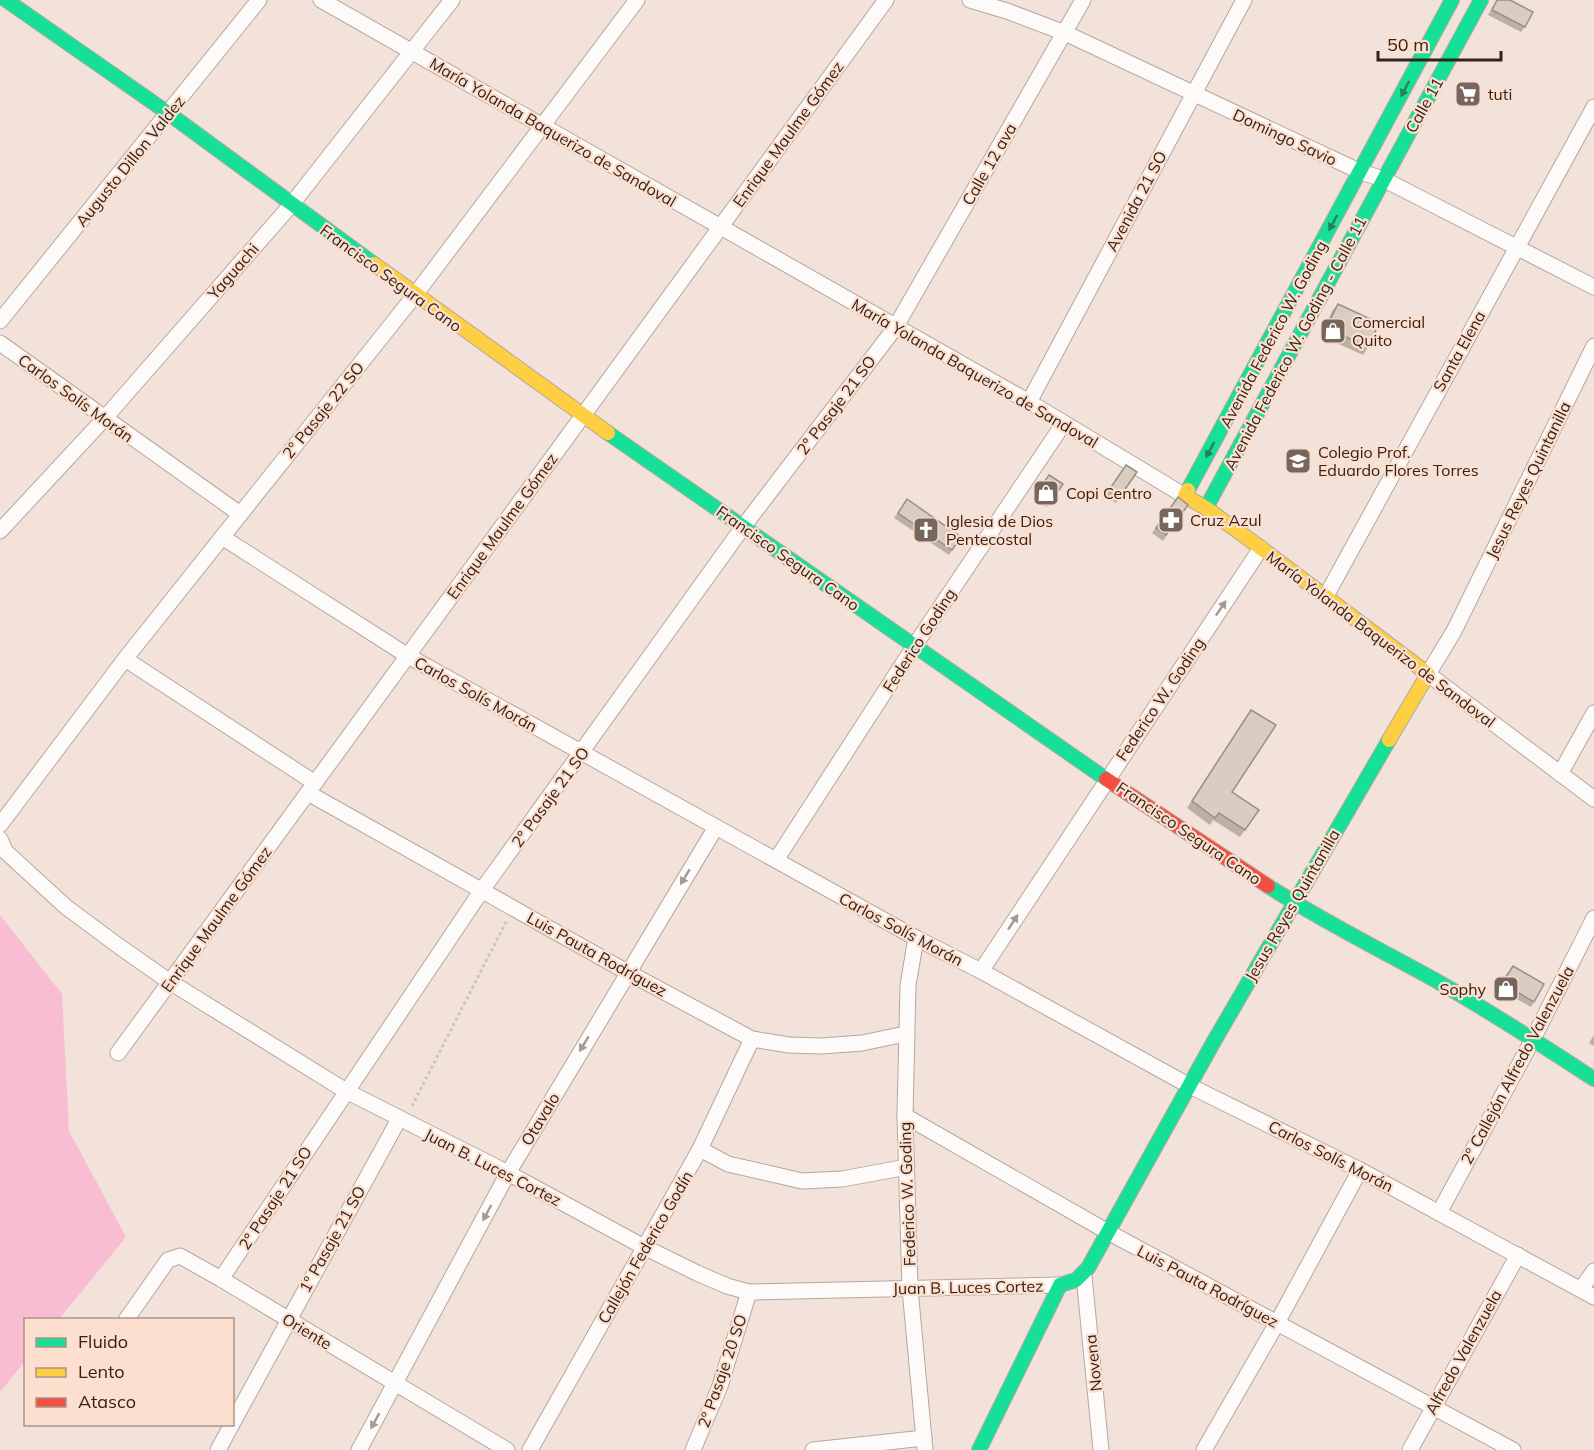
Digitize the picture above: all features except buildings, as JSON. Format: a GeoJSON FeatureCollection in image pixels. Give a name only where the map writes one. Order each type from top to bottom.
{"type":"FeatureCollection","features":[{"type":"Feature","properties":{"kind":"street","name":"Francisco Segura Cano"},"geometry":{"type":"LineString","coordinates":[[6,0],[168,113],[415,296],[583,415],[1107,778],[1293,902],[1438,982],[1594,1079]]}},
{"type":"Feature","properties":{"kind":"street","name":"Augusto Dillon Valdez"},"geometry":{"type":"LineString","coordinates":[[0,321],[259,0]]}},
{"type":"Feature","properties":{"kind":"street","name":"María Yolanda Baquerizo de Sandoval"},"geometry":{"type":"LineString","coordinates":[[321,0],[895,328],[1029,402],[1206,508],[1326,596],[1594,800]]}},
{"type":"Feature","properties":{"kind":"street","name":"Yaguachi"},"geometry":{"type":"LineString","coordinates":[[0,531],[104,419],[291,205],[452,0]]}},
{"type":"Feature","properties":{"kind":"street","name":"2º Pasaje 22 SO"},"geometry":{"type":"LineString","coordinates":[[3,821],[124,658],[415,296],[637,0]]}},
{"type":"Feature","properties":{"kind":"street","name":"Enrique Maulme Gómez"},"geometry":{"type":"LineString","coordinates":[[118,1053],[886,0]]}},
{"type":"Feature","properties":{"kind":"street","name":"Domingo Savio"},"geometry":{"type":"LineString","coordinates":[[970,0],[1065,33],[1361,172],[1383,179],[1594,287]]}},
{"type":"Feature","properties":{"kind":"street","name":"Calle 12 ava"},"geometry":{"type":"LineString","coordinates":[[895,328],[1083,0]]}},
{"type":"Feature","properties":{"kind":"street","name":"Avenida 21 SO"},"geometry":{"type":"LineString","coordinates":[[1029,402],[1244,0]]}},
{"type":"Feature","properties":{"kind":"street"},"geometry":{"type":"LineString","coordinates":[[1361,172],[1452,0]]}},
{"type":"Feature","properties":{"kind":"street","name":"Calle 11"},"geometry":{"type":"LineString","coordinates":[[1383,179],[1481,0]]}},
{"type":"Feature","properties":{"kind":"street","name":"Santa Elena"},"geometry":{"type":"LineString","coordinates":[[1326,596],[1594,107]]}},
{"type":"Feature","properties":{"kind":"street","name":"Avenida Federico W. Goding"},"geometry":{"type":"LineString","coordinates":[[1185,495],[1361,172]]}},
{"type":"Feature","properties":{"kind":"street","name":"Avenida Federico W. Goding - Calle 11"},"geometry":{"type":"LineString","coordinates":[[1206,508],[1383,179]]}},
{"type":"Feature","properties":{"kind":"street","name":"2° Pasaje 21 SO"},"geometry":{"type":"LineString","coordinates":[[222,1279],[482,890],[743,527],[895,328]]}},
{"type":"Feature","properties":{"kind":"street","name":"Carlos Solís Morán"},"geometry":{"type":"LineString","coordinates":[[0,344],[240,514]]}},
{"type":"Feature","properties":{"kind":"street","name":"Jesus Reyes Quintanilla"},"geometry":{"type":"LineString","coordinates":[[1084,1276],[1188,1085],[1293,902],[1454,631],[1594,346]]}},
{"type":"Feature","properties":{"kind":"street","name":"Federico Goding"},"geometry":{"type":"LineString","coordinates":[[776,860],[915,645],[1064,423]]}},
{"type":"Feature","properties":{"kind":"street","name":"Carlos Solís Morán"},"geometry":{"type":"LineString","coordinates":[[222,537],[408,656],[916,938],[981,971],[1188,1085],[1360,1170],[1587,1293]]}},
{"type":"Feature","properties":{"kind":"street","name":"Federico W. Goding"},"geometry":{"type":"LineString","coordinates":[[981,971],[1261,548]]}},
{"type":"Feature","properties":{"kind":"street","name":"Luis Pauta Rodríguez"},"geometry":{"type":"LineString","coordinates":[[124,658],[312,788],[513,908],[752,1039],[789,1045],[822,1046],[862,1043],[905,1034]]}},
{"type":"Feature","properties":{"kind":"street"},"geometry":{"type":"LineString","coordinates":[[1560,774],[1594,713]]}},
{"type":"Feature","properties":{"kind":"street","name":"Otavalo"},"geometry":{"type":"LineString","coordinates":[[359,1450],[508,1173],[716,827]]}},
{"type":"Feature","properties":{"kind":"street","name":"Juan B. Luces Cortez"},"geometry":{"type":"LineString","coordinates":[[0,839],[6,851],[66,907],[170,982],[346,1091],[697,1273],[749,1292],[1060,1285]]}},
{"type":"Feature","properties":{"kind":"street","name":"2º Callejón Alfredo Valenzuela"},"geometry":{"type":"LineString","coordinates":[[1439,1212],[1533,1039],[1594,918]]}},
{"type":"Feature","properties":{"kind":"street","name":"Federico W. Goding"},"geometry":{"type":"LineString","coordinates":[[916,938],[908,985],[905,1034],[905,1116],[910,1288],[924,1444]]}},
{"type":"Feature","properties":{"kind":"street","name":"Callejón Federico Godín"},"geometry":{"type":"LineString","coordinates":[[530,1450],[700,1149],[752,1039]]}},
{"type":"Feature","properties":{"kind":"street","name":"Luis Pauta Rodríguez"},"geometry":{"type":"LineString","coordinates":[[905,1116],[1108,1232],[1513,1450]]}},
{"type":"Feature","properties":{"kind":"street","name":"1º Pasaje 21 SO"},"geometry":{"type":"LineString","coordinates":[[234,1420],[288,1319],[402,1120]]}},
{"type":"Feature","properties":{"kind":"street"},"geometry":{"type":"LineString","coordinates":[[700,1149],[728,1164],[802,1180],[842,1179],[907,1167]]}},
{"type":"Feature","properties":{"kind":"street"},"geometry":{"type":"LineString","coordinates":[[1204,1450],[1277,1323],[1360,1170]]}},
{"type":"Feature","properties":{"kind":"street","name":"Alfredo Valenzuela"},"geometry":{"type":"LineString","coordinates":[[1410,1450],[1518,1255]]}},
{"type":"Feature","properties":{"kind":"street","name":"Oriente"},"geometry":{"type":"LineString","coordinates":[[127,1318],[168,1260],[180,1256],[507,1450]]}},
{"type":"Feature","properties":{"kind":"street"},"geometry":{"type":"LineString","coordinates":[[1587,1293],[1594,1270]]}},
{"type":"Feature","properties":{"kind":"street"},"geometry":{"type":"LineString","coordinates":[[979,1450],[1060,1285],[1084,1276]]}},
{"type":"Feature","properties":{"kind":"street","name":"Novena"},"geometry":{"type":"LineString","coordinates":[[1084,1276],[1101,1450]]}},
{"type":"Feature","properties":{"kind":"street","name":"2º Pasaje 20 SO"},"geometry":{"type":"LineString","coordinates":[[693,1450],[720,1386],[749,1292]]}},
{"type":"Feature","properties":{"kind":"street","name":"1º Pasaje 21 SO"},"geometry":{"type":"LineString","coordinates":[[218,1450],[231,1426]]}},
{"type":"Feature","properties":{"kind":"street"},"geometry":{"type":"LineString","coordinates":[[813,1450],[924,1444]]}},
{"type":"Feature","properties":{"kind":"path"},"geometry":{"type":"LineString","coordinates":[[402,1120],[513,908]]}},
{"type":"Feature","properties":{"kind":"shaded area"},"geometry":{"type":"Polygon","coordinates":[[[0,915],[62,994],[69,1131],[126,1237],[60,1318],[24,1318],[24,1362],[0,1392],[0,915]]]}},
{"type":"Feature","properties":{"kind":"traffic: fast"},"geometry":{"type":"LineString","coordinates":[[6,0],[168,113],[374,264]]}},
{"type":"Feature","properties":{"kind":"traffic: fast"},"geometry":{"type":"LineString","coordinates":[[1188,490],[1452,0]]}},
{"type":"Feature","properties":{"kind":"traffic: fast"},"geometry":{"type":"LineString","coordinates":[[1206,508],[1481,0]]}},
{"type":"Feature","properties":{"kind":"traffic: fast"},"geometry":{"type":"LineString","coordinates":[[608,433],[1106,779]]}},
{"type":"Feature","properties":{"kind":"traffic: fast"},"geometry":{"type":"LineString","coordinates":[[979,1450],[1060,1285],[1076,1280],[1088,1268],[1213,1043],[1389,740]]}},
{"type":"Feature","properties":{"kind":"traffic: fast"},"geometry":{"type":"LineString","coordinates":[[1268,886],[1330,923],[1435,980],[1594,1079]]}},
{"type":"Feature","properties":{"kind":"traffic: slow"},"geometry":{"type":"LineString","coordinates":[[374,264],[608,433]]}},
{"type":"Feature","properties":{"kind":"traffic: slow"},"geometry":{"type":"LineString","coordinates":[[1188,490],[1185,496],[1206,508],[1261,548],[1428,674],[1389,740]]}},
{"type":"Feature","properties":{"kind":"traffic: jam"},"geometry":{"type":"LineString","coordinates":[[1106,779],[1268,886]]}},
{"type":"Feature","properties":{"kind":"place","name":"tuti"},"geometry":{"type":"Point","coordinates":[1468,94]}},
{"type":"Feature","properties":{"kind":"place","name":"Comercial Quito"},"geometry":{"type":"Point","coordinates":[1333,331]}},
{"type":"Feature","properties":{"kind":"place","name":"Colegio Prof. Eduardo Flores Torres"},"geometry":{"type":"Point","coordinates":[1298,461]}},
{"type":"Feature","properties":{"kind":"place","name":"Copi Centro"},"geometry":{"type":"Point","coordinates":[1046,493]}},
{"type":"Feature","properties":{"kind":"place","name":"Cruz Azul"},"geometry":{"type":"Point","coordinates":[1171,520]}},
{"type":"Feature","properties":{"kind":"place","name":"Iglesia de Dios Pentecostal"},"geometry":{"type":"Point","coordinates":[926,530]}},
{"type":"Feature","properties":{"kind":"place","name":"Sophy"},"geometry":{"type":"Point","coordinates":[1506,989]}}]}
